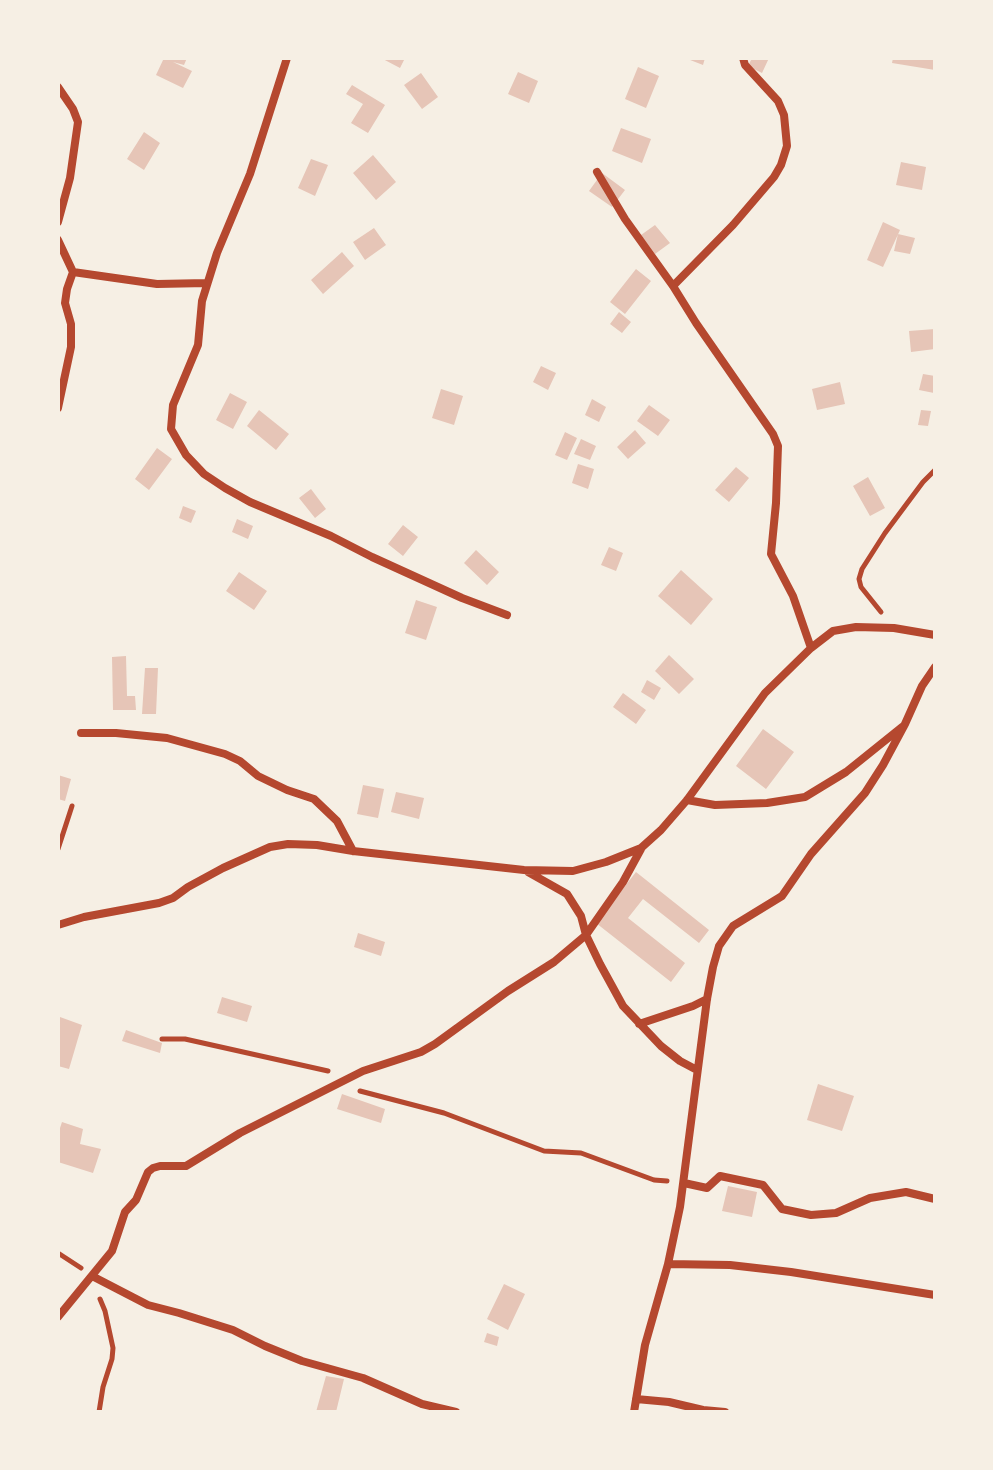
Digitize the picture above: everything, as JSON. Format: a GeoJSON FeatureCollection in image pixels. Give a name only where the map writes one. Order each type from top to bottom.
{"type":"FeatureCollection","features":[{"type":"Feature","properties":{"kind":"street"},"geometry":{"type":"LineString","coordinates":[[287,58],[250,174],[207,283],[198,345],[170,418],[174,437],[204,474],[250,502],[331,536],[462,598],[507,615]]}},
{"type":"Feature","properties":{"kind":"street"},"geometry":{"type":"LineString","coordinates":[[673,286],[733,225],[774,177],[787,146],[784,115],[778,101],[745,65],[743,58]]}},
{"type":"Feature","properties":{"kind":"street"},"geometry":{"type":"LineString","coordinates":[[58,87],[78,122],[70,178],[58,222]]}},
{"type":"Feature","properties":{"kind":"street"},"geometry":{"type":"LineString","coordinates":[[597,172],[625,219],[773,434],[778,446],[771,554],[793,596],[811,648]]}},
{"type":"Feature","properties":{"kind":"street"},"geometry":{"type":"LineString","coordinates":[[58,240],[73,272],[65,303],[71,324],[71,347],[58,408]]}},
{"type":"Feature","properties":{"kind":"street"},"geometry":{"type":"LineString","coordinates":[[73,272],[157,284],[207,283]]}},
{"type":"Feature","properties":{"kind":"street"},"geometry":{"type":"LineString","coordinates":[[58,1317],[112,1251],[121,1219],[136,1200],[148,1172],[153,1168],[186,1166],[240,1133],[336,1084],[363,1071],[421,1052],[554,962],[586,935],[623,882],[641,848],[687,800],[765,693],[811,648],[833,631],[856,627],[894,628],[935,635]]}},
{"type":"Feature","properties":{"kind":"street"},"geometry":{"type":"LineString","coordinates":[[634,1412],[645,1345],[668,1264],[684,1183],[707,999],[719,946],[733,926],[782,896],[811,854],[865,793],[935,667]]}},
{"type":"Feature","properties":{"kind":"street"},"geometry":{"type":"LineString","coordinates":[[687,800],[715,805],[767,803],[805,797],[846,772],[905,724]]}},
{"type":"Feature","properties":{"kind":"street"},"geometry":{"type":"LineString","coordinates":[[81,733],[167,738],[225,754],[240,761],[258,776],[314,799],[337,821],[353,851]]}},
{"type":"Feature","properties":{"kind":"street"},"geometry":{"type":"LineString","coordinates":[[58,925],[159,903],[223,868],[270,847],[288,844],[524,870],[573,871],[641,848]]}},
{"type":"Feature","properties":{"kind":"street"},"geometry":{"type":"LineString","coordinates":[[524,870],[567,894],[581,916],[586,935],[623,1006],[661,1046],[697,1070]]}},
{"type":"Feature","properties":{"kind":"street"},"geometry":{"type":"LineString","coordinates":[[639,1024],[707,999]]}},
{"type":"Feature","properties":{"kind":"street"},"geometry":{"type":"LineString","coordinates":[[684,1183],[707,1188],[720,1176],[763,1185],[782,1209],[811,1215],[836,1213],[870,1198],[906,1192],[935,1199]]}},
{"type":"Feature","properties":{"kind":"street"},"geometry":{"type":"LineString","coordinates":[[668,1264],[730,1265],[791,1272],[935,1295]]}},
{"type":"Feature","properties":{"kind":"street"},"geometry":{"type":"LineString","coordinates":[[92,1276],[148,1305],[233,1330],[302,1361],[363,1378],[422,1404],[456,1412]]}},
{"type":"Feature","properties":{"kind":"street"},"geometry":{"type":"LineString","coordinates":[[636,1399],[725,1412]]}},
{"type":"Feature","properties":{"kind":"path"},"geometry":{"type":"LineString","coordinates":[[894,628],[861,587],[859,579],[885,533],[935,470]]}},
{"type":"Feature","properties":{"kind":"path"},"geometry":{"type":"LineString","coordinates":[[58,849],[72,806]]}},
{"type":"Feature","properties":{"kind":"path"},"geometry":{"type":"LineString","coordinates":[[162,1039],[193,1040],[352,1077]]}},
{"type":"Feature","properties":{"kind":"path"},"geometry":{"type":"LineString","coordinates":[[336,1084],[444,1113],[544,1151],[581,1153],[654,1180],[684,1183]]}},
{"type":"Feature","properties":{"kind":"path"},"geometry":{"type":"LineString","coordinates":[[58,1253],[92,1276],[105,1311],[113,1348],[99,1412]]}},
{"type":"Feature","properties":{"kind":"building"},"geometry":{"type":"Polygon","coordinates":[[[164,58],[187,58],[184,65],[173,62],[192,71],[183,88],[156,75],[164,58]]]}},
{"type":"Feature","properties":{"kind":"building"},"geometry":{"type":"Polygon","coordinates":[[[381,58],[405,58],[400,68],[381,58]]]}},
{"type":"Feature","properties":{"kind":"building"},"geometry":{"type":"Polygon","coordinates":[[[685,58],[705,58],[703,65],[685,58]]]}},
{"type":"Feature","properties":{"kind":"building"},"geometry":{"type":"Polygon","coordinates":[[[752,58],[769,58],[762,73],[748,66],[752,58]]]}},
{"type":"Feature","properties":{"kind":"building"},"geometry":{"type":"Polygon","coordinates":[[[893,58],[935,58],[935,70],[892,63],[893,58]]]}},
{"type":"Feature","properties":{"kind":"building"},"geometry":{"type":"Polygon","coordinates":[[[638,67],[659,76],[646,108],[625,99],[638,67]]]}},
{"type":"Feature","properties":{"kind":"building"},"geometry":{"type":"Polygon","coordinates":[[[518,72],[538,81],[529,103],[508,94],[518,72]]]}},
{"type":"Feature","properties":{"kind":"building"},"geometry":{"type":"Polygon","coordinates":[[[421,73],[438,97],[422,109],[404,85],[421,73]]]}},
{"type":"Feature","properties":{"kind":"building"},"geometry":{"type":"Polygon","coordinates":[[[352,85],[385,105],[368,133],[351,123],[363,104],[346,94],[352,85]]]}},
{"type":"Feature","properties":{"kind":"building"},"geometry":{"type":"Polygon","coordinates":[[[621,128],[651,139],[642,163],[612,151],[621,128]]]}},
{"type":"Feature","properties":{"kind":"building"},"geometry":{"type":"Polygon","coordinates":[[[144,132],[160,143],[144,170],[127,159],[144,132]]]}},
{"type":"Feature","properties":{"kind":"building"},"geometry":{"type":"Polygon","coordinates":[[[373,155],[396,182],[376,200],[353,173],[373,155]]]}},
{"type":"Feature","properties":{"kind":"building"},"geometry":{"type":"Polygon","coordinates":[[[311,159],[328,165],[315,196],[298,188],[311,159]]]}},
{"type":"Feature","properties":{"kind":"building"},"geometry":{"type":"Polygon","coordinates":[[[901,162],[926,167],[922,190],[896,185],[901,162]]]}},
{"type":"Feature","properties":{"kind":"building"},"geometry":{"type":"Polygon","coordinates":[[[602,173],[625,190],[612,207],[589,191],[602,173]]]}},
{"type":"Feature","properties":{"kind":"building"},"geometry":{"type":"Polygon","coordinates":[[[883,222],[900,230],[883,267],[867,260],[883,222]]]}},
{"type":"Feature","properties":{"kind":"building"},"geometry":{"type":"Polygon","coordinates":[[[655,225],[670,243],[655,254],[641,235],[655,225]]]}},
{"type":"Feature","properties":{"kind":"building"},"geometry":{"type":"Polygon","coordinates":[[[374,228],[386,245],[365,260],[353,242],[374,228]]]}},
{"type":"Feature","properties":{"kind":"building"},"geometry":{"type":"Polygon","coordinates":[[[898,234],[915,238],[910,254],[894,251],[898,234]]]}},
{"type":"Feature","properties":{"kind":"building"},"geometry":{"type":"Polygon","coordinates":[[[342,252],[354,266],[323,294],[311,280],[342,252]]]}},
{"type":"Feature","properties":{"kind":"building"},"geometry":{"type":"Polygon","coordinates":[[[636,269],[651,281],[625,314],[610,302],[636,269]]]}},
{"type":"Feature","properties":{"kind":"building"},"geometry":{"type":"Polygon","coordinates":[[[619,312],[631,322],[622,333],[610,324],[619,312]]]}},
{"type":"Feature","properties":{"kind":"building"},"geometry":{"type":"Polygon","coordinates":[[[935,329],[935,349],[911,352],[909,331],[935,329]]]}},
{"type":"Feature","properties":{"kind":"building"},"geometry":{"type":"Polygon","coordinates":[[[541,366],[556,373],[548,390],[533,382],[541,366]]]}},
{"type":"Feature","properties":{"kind":"building"},"geometry":{"type":"Polygon","coordinates":[[[923,374],[935,376],[934,393],[919,390],[923,374]]]}},
{"type":"Feature","properties":{"kind":"building"},"geometry":{"type":"Polygon","coordinates":[[[840,382],[845,404],[817,410],[812,389],[840,382]]]}},
{"type":"Feature","properties":{"kind":"building"},"geometry":{"type":"Polygon","coordinates":[[[441,389],[463,396],[454,425],[432,418],[441,389]]]}},
{"type":"Feature","properties":{"kind":"building"},"geometry":{"type":"Polygon","coordinates":[[[230,393],[247,402],[233,429],[216,420],[230,393]]]}},
{"type":"Feature","properties":{"kind":"building"},"geometry":{"type":"Polygon","coordinates":[[[592,399],[606,407],[599,422],[585,415],[592,399]]]}},
{"type":"Feature","properties":{"kind":"building"},"geometry":{"type":"Polygon","coordinates":[[[649,405],[670,420],[658,436],[637,421],[649,405]]]}},
{"type":"Feature","properties":{"kind":"building"},"geometry":{"type":"Polygon","coordinates":[[[259,410],[289,434],[276,450],[247,426],[259,410]]]}},
{"type":"Feature","properties":{"kind":"building"},"geometry":{"type":"Polygon","coordinates":[[[921,410],[931,411],[928,426],[918,425],[921,410]]]}},
{"type":"Feature","properties":{"kind":"building"},"geometry":{"type":"Polygon","coordinates":[[[635,430],[646,443],[628,459],[617,447],[635,430]]]}},
{"type":"Feature","properties":{"kind":"building"},"geometry":{"type":"Polygon","coordinates":[[[565,432],[577,438],[567,460],[555,455],[565,432]]]}},
{"type":"Feature","properties":{"kind":"building"},"geometry":{"type":"Polygon","coordinates":[[[581,439],[596,446],[590,460],[574,454],[581,439]]]}},
{"type":"Feature","properties":{"kind":"building"},"geometry":{"type":"Polygon","coordinates":[[[157,448],[172,459],[149,490],[135,479],[157,448]]]}},
{"type":"Feature","properties":{"kind":"building"},"geometry":{"type":"Polygon","coordinates":[[[578,464],[594,469],[588,489],[572,483],[578,464]]]}},
{"type":"Feature","properties":{"kind":"building"},"geometry":{"type":"Polygon","coordinates":[[[736,467],[749,478],[729,502],[715,490],[736,467]]]}},
{"type":"Feature","properties":{"kind":"building"},"geometry":{"type":"Polygon","coordinates":[[[868,477],[885,508],[870,516],[853,486],[868,477]]]}},
{"type":"Feature","properties":{"kind":"building"},"geometry":{"type":"Polygon","coordinates":[[[311,489],[326,509],[315,518],[299,498],[311,489]]]}},
{"type":"Feature","properties":{"kind":"building"},"geometry":{"type":"Polygon","coordinates":[[[183,506],[196,511],[191,523],[179,518],[183,506]]]}},
{"type":"Feature","properties":{"kind":"building"},"geometry":{"type":"Polygon","coordinates":[[[237,519],[253,526],[248,539],[232,532],[237,519]]]}},
{"type":"Feature","properties":{"kind":"building"},"geometry":{"type":"Polygon","coordinates":[[[403,525],[418,537],[403,556],[388,544],[403,525]]]}},
{"type":"Feature","properties":{"kind":"building"},"geometry":{"type":"Polygon","coordinates":[[[609,547],[623,553],[616,571],[601,565],[609,547]]]}},
{"type":"Feature","properties":{"kind":"building"},"geometry":{"type":"Polygon","coordinates":[[[476,550],[499,572],[487,585],[464,563],[476,550]]]}},
{"type":"Feature","properties":{"kind":"building"},"geometry":{"type":"Polygon","coordinates":[[[681,570],[713,599],[691,625],[658,596],[681,570]]]}},
{"type":"Feature","properties":{"kind":"building"},"geometry":{"type":"Polygon","coordinates":[[[239,572],[267,591],[254,610],[226,591],[239,572]]]}},
{"type":"Feature","properties":{"kind":"building"},"geometry":{"type":"Polygon","coordinates":[[[416,600],[437,607],[426,640],[405,633],[416,600]]]}},
{"type":"Feature","properties":{"kind":"building"},"geometry":{"type":"Polygon","coordinates":[[[669,655],[694,679],[679,694],[655,671],[669,655]]]}},
{"type":"Feature","properties":{"kind":"building"},"geometry":{"type":"Polygon","coordinates":[[[126,656],[127,696],[135,696],[136,710],[113,710],[112,657],[126,656]]]}},
{"type":"Feature","properties":{"kind":"building"},"geometry":{"type":"Polygon","coordinates":[[[145,668],[158,668],[156,714],[142,714],[145,668]]]}},
{"type":"Feature","properties":{"kind":"building"},"geometry":{"type":"Polygon","coordinates":[[[647,680],[661,688],[654,700],[641,692],[647,680]]]}},
{"type":"Feature","properties":{"kind":"building"},"geometry":{"type":"Polygon","coordinates":[[[623,693],[646,710],[636,724],[613,707],[623,693]]]}},
{"type":"Feature","properties":{"kind":"building"},"geometry":{"type":"Polygon","coordinates":[[[763,729],[794,752],[766,789],[736,766],[763,729]]]}},
{"type":"Feature","properties":{"kind":"building"},"geometry":{"type":"Polygon","coordinates":[[[58,775],[71,779],[65,801],[58,799],[58,775]]]}},
{"type":"Feature","properties":{"kind":"building"},"geometry":{"type":"Polygon","coordinates":[[[363,785],[384,789],[378,818],[357,814],[363,785]]]}},
{"type":"Feature","properties":{"kind":"building"},"geometry":{"type":"Polygon","coordinates":[[[396,792],[424,798],[419,819],[391,812],[396,792]]]}},
{"type":"Feature","properties":{"kind":"building"},"geometry":{"type":"Polygon","coordinates":[[[636,872],[709,930],[699,943],[643,899],[628,918],[685,963],[671,982],[596,923],[636,872]]]}},
{"type":"Feature","properties":{"kind":"building"},"geometry":{"type":"Polygon","coordinates":[[[358,933],[385,942],[381,956],[354,947],[358,933]]]}},
{"type":"Feature","properties":{"kind":"building"},"geometry":{"type":"Polygon","coordinates":[[[222,997],[252,1006],[247,1022],[217,1013],[222,997]]]}},
{"type":"Feature","properties":{"kind":"building"},"geometry":{"type":"Polygon","coordinates":[[[60,1017],[82,1025],[69,1069],[58,1066],[60,1017]]]}},
{"type":"Feature","properties":{"kind":"building"},"geometry":{"type":"Polygon","coordinates":[[[126,1030],[162,1043],[160,1053],[122,1041],[126,1030]]]}},
{"type":"Feature","properties":{"kind":"building"},"geometry":{"type":"Polygon","coordinates":[[[818,1084],[854,1096],[842,1131],[807,1120],[818,1084]]]}},
{"type":"Feature","properties":{"kind":"building"},"geometry":{"type":"Polygon","coordinates":[[[342,1094],[385,1109],[381,1123],[337,1109],[342,1094]]]}},
{"type":"Feature","properties":{"kind":"building"},"geometry":{"type":"Polygon","coordinates":[[[62,1122],[83,1129],[80,1144],[101,1149],[93,1173],[58,1162],[58,1134],[62,1122]]]}},
{"type":"Feature","properties":{"kind":"building"},"geometry":{"type":"Polygon","coordinates":[[[728,1186],[757,1192],[752,1217],[722,1211],[728,1186]]]}},
{"type":"Feature","properties":{"kind":"building"},"geometry":{"type":"Polygon","coordinates":[[[504,1284],[525,1294],[508,1330],[487,1319],[504,1284]]]}},
{"type":"Feature","properties":{"kind":"building"},"geometry":{"type":"Polygon","coordinates":[[[487,1333],[499,1337],[497,1346],[484,1342],[487,1333]]]}},
{"type":"Feature","properties":{"kind":"building"},"geometry":{"type":"Polygon","coordinates":[[[326,1376],[344,1379],[336,1412],[316,1412],[326,1376]]]}}]}
